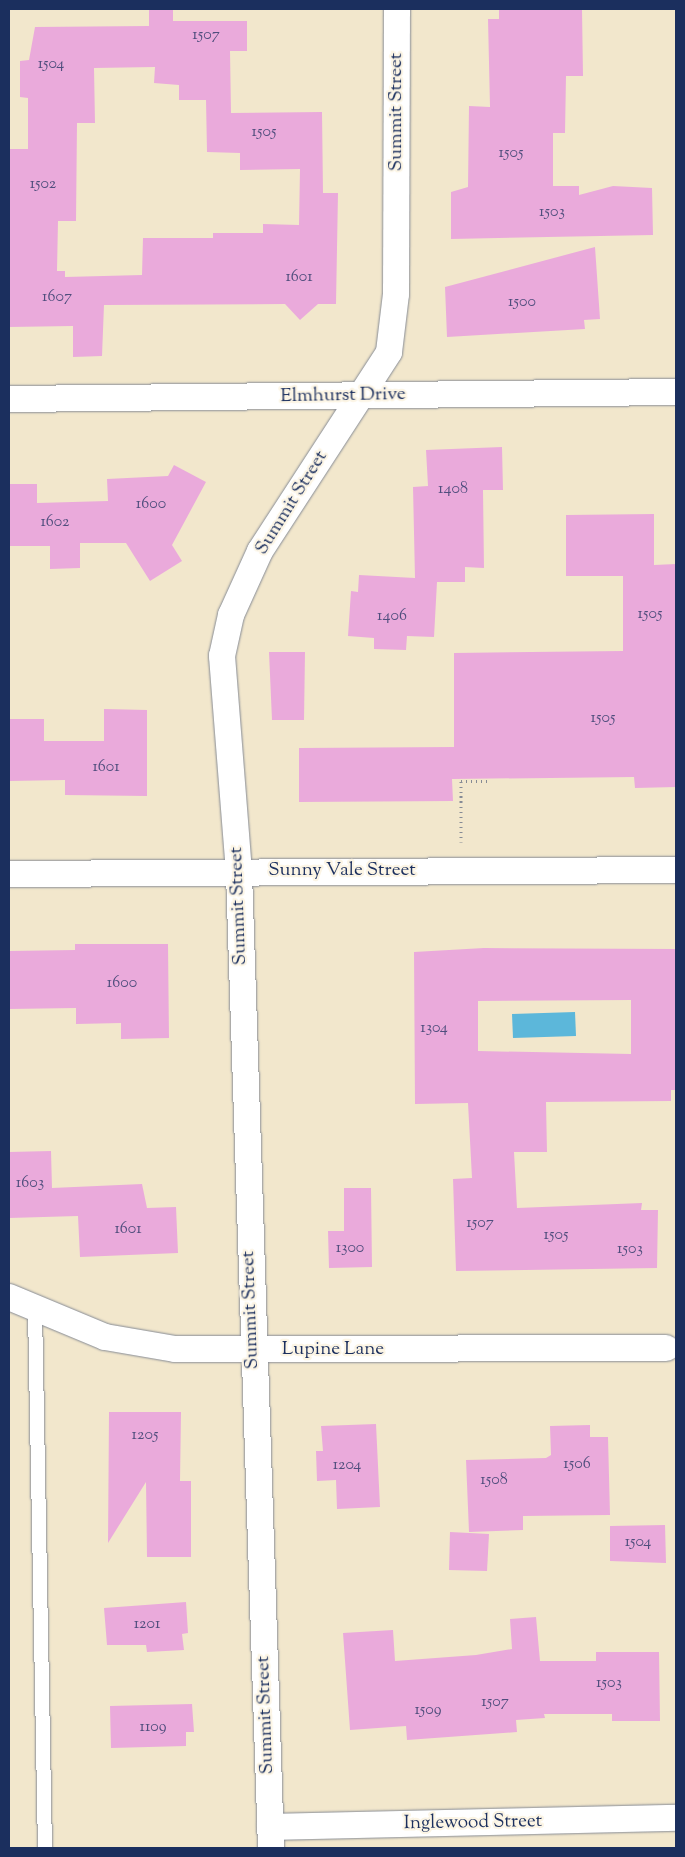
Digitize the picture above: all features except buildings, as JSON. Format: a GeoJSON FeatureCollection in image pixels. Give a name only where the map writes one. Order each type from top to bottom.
{"type":"FeatureCollection","features":[{"type":"Feature","properties":{"kind":"street","name":"Summit Street"},"geometry":{"type":"LineString","coordinates":[[271,1838],[252,1351],[239,872],[222,656],[231,615],[260,551],[389,352],[394,326],[397,9]]}},
{"type":"Feature","properties":{"kind":"street","name":"Elmhurst Drive"},"geometry":{"type":"LineString","coordinates":[[9,399],[676,392]]}},
{"type":"Feature","properties":{"kind":"street","name":"Sunny Vale Street"},"geometry":{"type":"LineString","coordinates":[[9,874],[676,870]]}},
{"type":"Feature","properties":{"kind":"street","name":"Lupine Lane"},"geometry":{"type":"LineString","coordinates":[[9,1297],[35,1309],[140,1345],[252,1351],[666,1348]]}},
{"type":"Feature","properties":{"kind":"street","name":"Inglewood Street"},"geometry":{"type":"LineString","coordinates":[[271,1838],[676,1818]]}},
{"type":"Feature","properties":{"kind":"lane"},"geometry":{"type":"LineString","coordinates":[[35,1309],[45,1848]]}},
{"type":"Feature","properties":{"kind":"path"},"geometry":{"type":"LineString","coordinates":[[461,870],[460,781],[488,781]]}},
{"type":"Feature","properties":{"kind":"water"},"geometry":{"type":"Polygon","coordinates":[[[575,1012],[576,1036],[513,1038],[512,1014],[575,1012]]]}}]}
